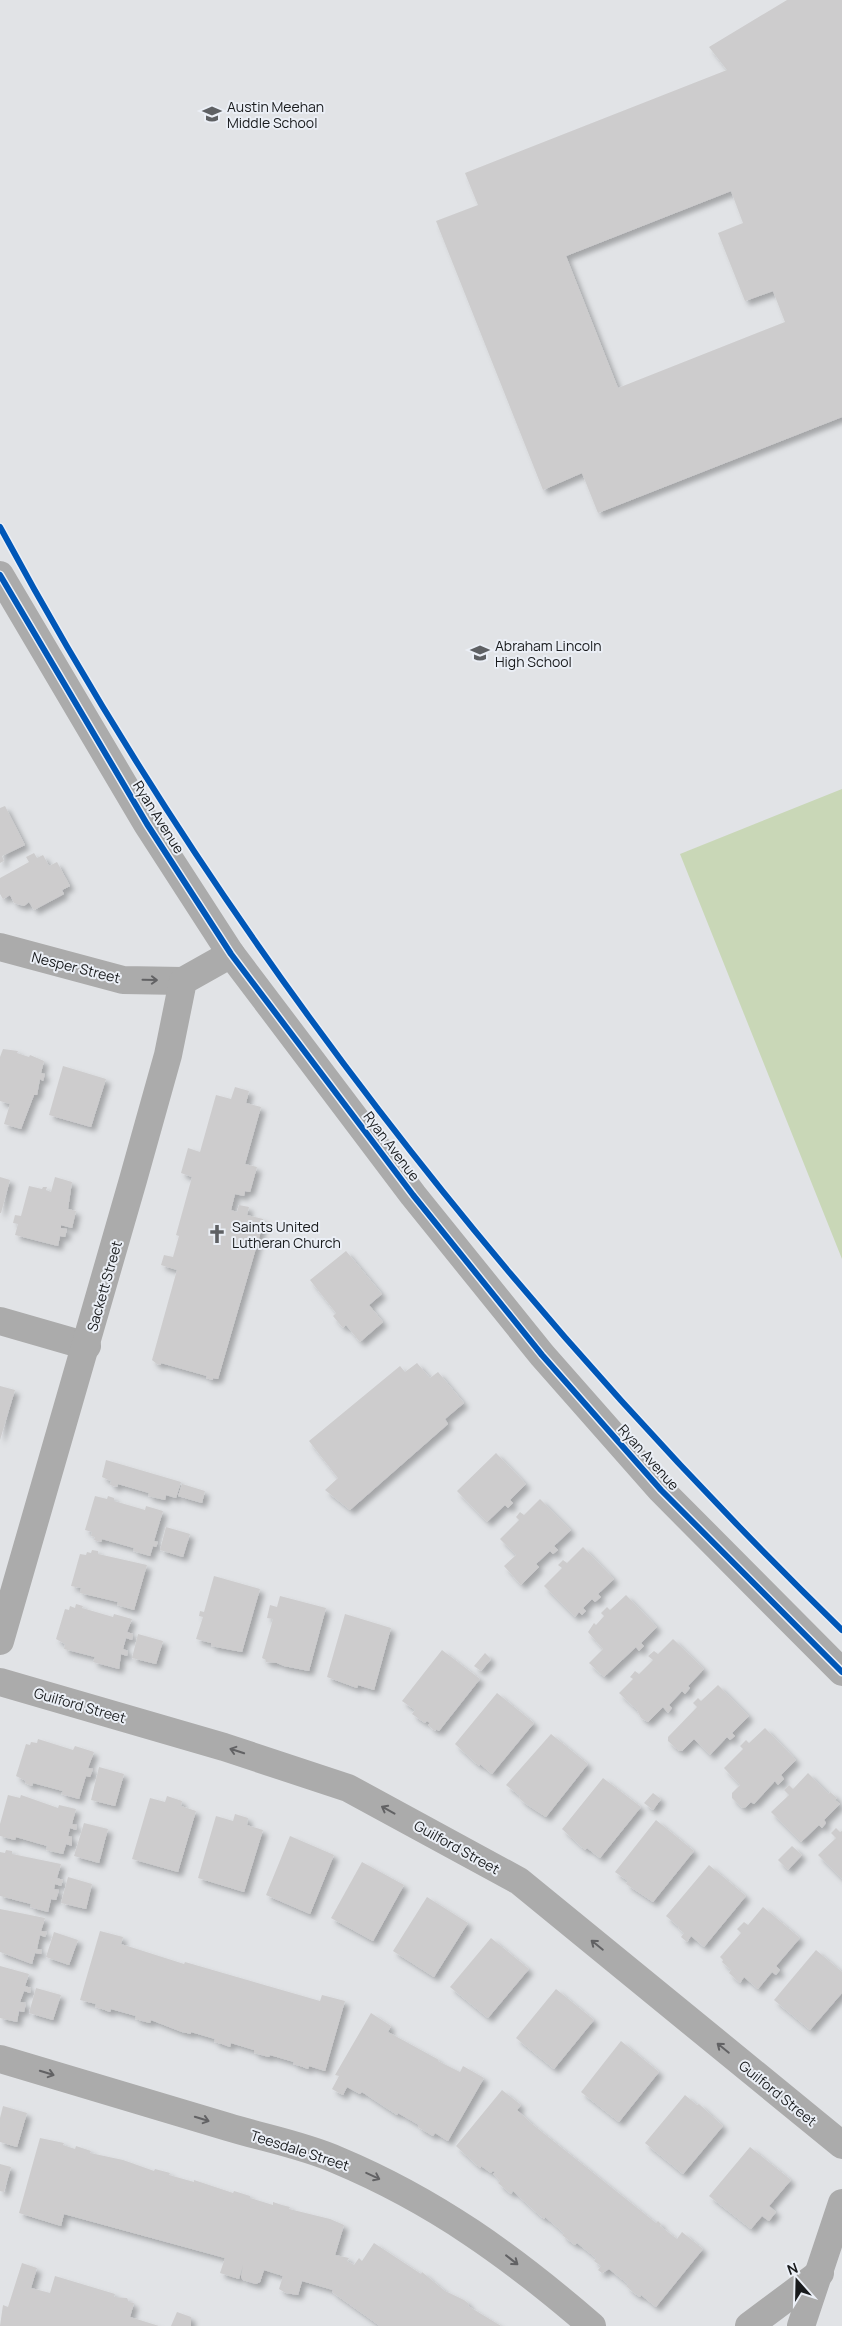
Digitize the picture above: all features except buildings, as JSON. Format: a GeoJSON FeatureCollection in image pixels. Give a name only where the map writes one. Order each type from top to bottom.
{"type":"FeatureCollection","features":[{"type":"Feature","properties":{"kind":"street","name":"Ryan Avenue"},"geometry":{"type":"LineString","coordinates":[[0,576],[142,816],[231,954],[413,1195],[542,1355],[661,1490],[842,1672]]}},
{"type":"Feature","properties":{"kind":"street","name":"Nesper Street"},"geometry":{"type":"LineString","coordinates":[[0,947],[123,980],[183,981]]}},
{"type":"Feature","properties":{"kind":"street"},"geometry":{"type":"LineString","coordinates":[[183,981],[231,954]]}},
{"type":"Feature","properties":{"kind":"street","name":"Sackett Street"},"geometry":{"type":"LineString","coordinates":[[0,1642],[87,1346],[168,1055],[183,981]]}},
{"type":"Feature","properties":{"kind":"street"},"geometry":{"type":"LineString","coordinates":[[0,1321],[87,1346]]}},
{"type":"Feature","properties":{"kind":"street","name":"Guilford Street"},"geometry":{"type":"LineString","coordinates":[[0,1682],[224,1746],[348,1788],[519,1881],[842,2145]]}},
{"type":"Feature","properties":{"kind":"street","name":"Teesdale Street"},"geometry":{"type":"LineString","coordinates":[[0,2059],[335,2159],[395,2187],[463,2226],[536,2278],[592,2326]]}},
{"type":"Feature","properties":{"kind":"street"},"geometry":{"type":"LineString","coordinates":[[801,2326],[816,2275],[829,2248],[842,2203]]}},
{"type":"Feature","properties":{"kind":"street"},"geometry":{"type":"LineString","coordinates":[[749,2326],[842,2256]]}},
{"type":"Feature","properties":{"kind":"green space"},"geometry":{"type":"Polygon","coordinates":[[[842,789],[842,1259],[680,854],[842,789]]]}},
{"type":"Feature","properties":{"kind":"cycle path"},"geometry":{"type":"LineString","coordinates":[[0,527],[86,679],[178,826],[276,970],[379,1110],[488,1246],[601,1378],[720,1506],[842,1630]]}},
{"type":"Feature","properties":{"kind":"cycle path"},"geometry":{"type":"LineString","coordinates":[[0,575],[147,824],[231,954],[413,1195],[542,1355],[661,1490],[842,1672]]}},
{"type":"Feature","properties":{"kind":"place","name":"Austin Meehan Middle School"},"geometry":{"type":"Point","coordinates":[212,114]}},
{"type":"Feature","properties":{"kind":"place","name":"Abraham Lincoln High School"},"geometry":{"type":"Point","coordinates":[480,653]}},
{"type":"Feature","properties":{"kind":"place","name":"Saints United Lutheran Church"},"geometry":{"type":"Point","coordinates":[217,1234]}}]}
